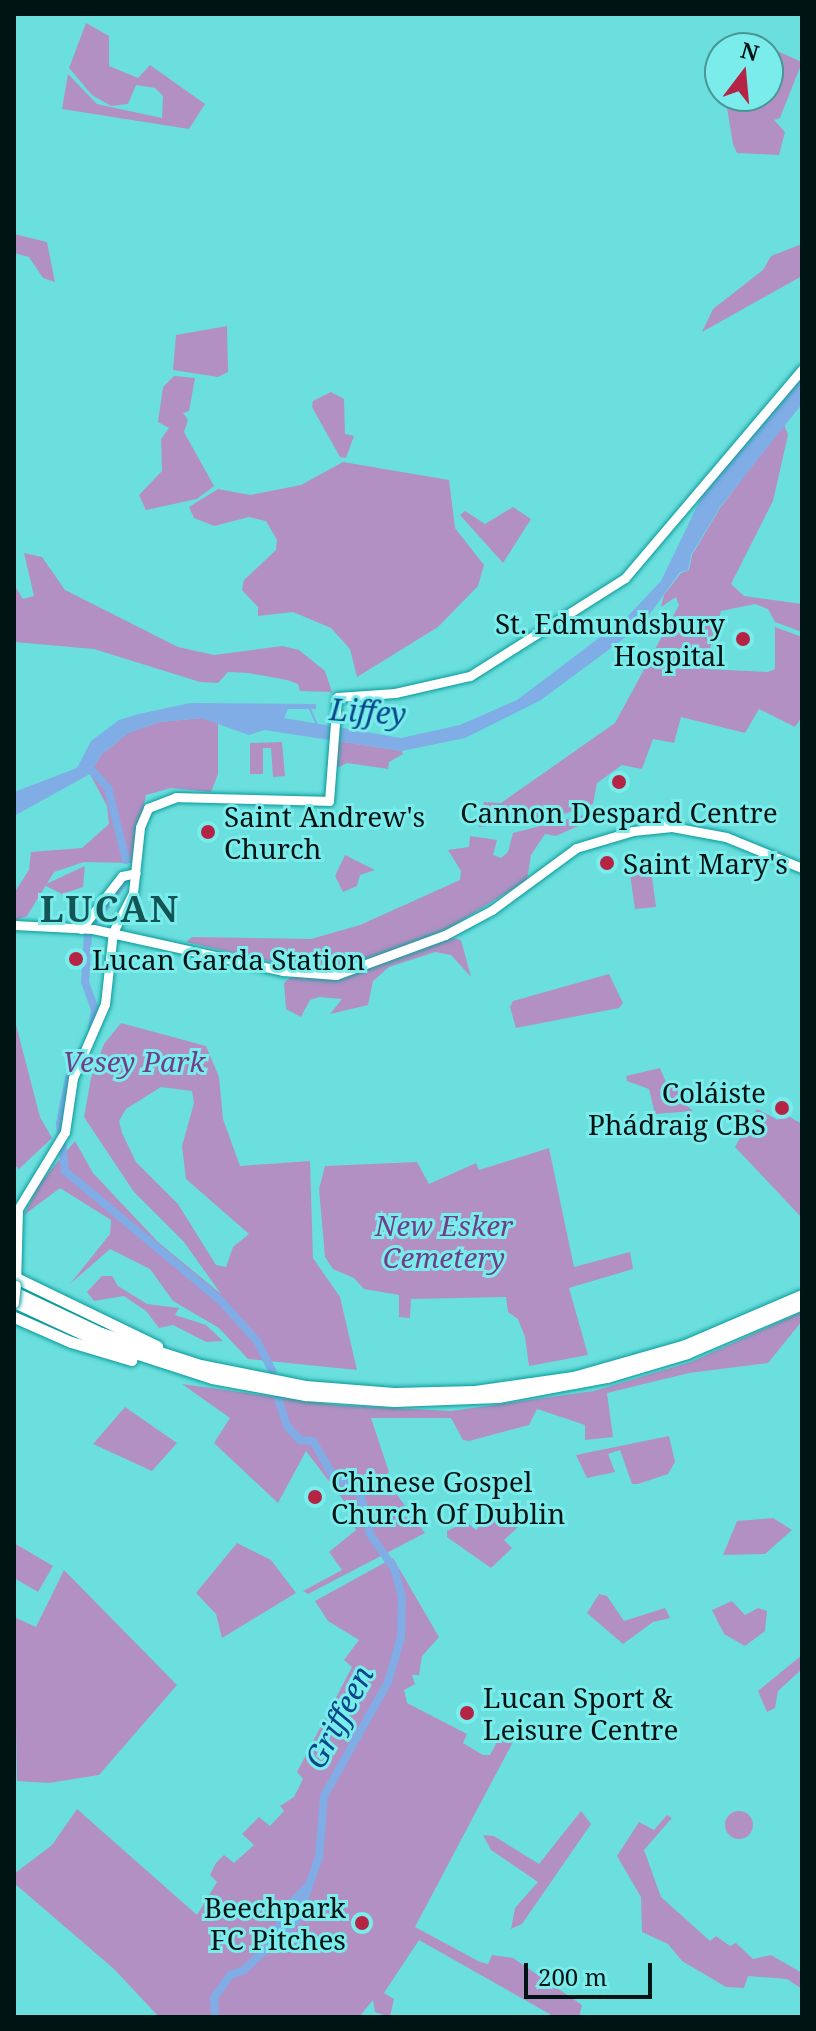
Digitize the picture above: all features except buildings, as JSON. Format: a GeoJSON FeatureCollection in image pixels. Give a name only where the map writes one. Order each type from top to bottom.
{"type":"FeatureCollection","features":[{"type":"Feature","properties":{"kind":"highway"},"geometry":{"type":"LineString","coordinates":[[15,1276],[162,1349],[271,1381],[394,1393],[534,1384],[642,1359],[802,1295]]}},
{"type":"Feature","properties":{"kind":"highway"},"geometry":{"type":"LineString","coordinates":[[14,1302],[123,1350],[229,1382]]}},
{"type":"Feature","properties":{"kind":"highway"},"geometry":{"type":"LineString","coordinates":[[14,1317],[104,1353],[229,1382],[394,1401],[536,1392],[648,1366],[802,1304]]}},
{"type":"Feature","properties":{"kind":"highway"},"geometry":{"type":"LineString","coordinates":[[14,1330],[29,1324]]}},
{"type":"Feature","properties":{"kind":"main road"},"geometry":{"type":"LineString","coordinates":[[14,1302],[21,1201],[64,1135],[73,1078],[105,1004],[113,932],[133,893],[141,824],[159,800],[329,801],[337,697],[395,693],[470,676],[625,578],[802,369]]}},
{"type":"Feature","properties":{"kind":"main road"},"geometry":{"type":"LineString","coordinates":[[643,818],[742,842],[802,868]]}},
{"type":"Feature","properties":{"kind":"main road"},"geometry":{"type":"LineString","coordinates":[[14,925],[113,932],[283,971],[336,975],[405,953],[474,921],[586,843],[672,827]]}},
{"type":"Feature","properties":{"kind":"main road"},"geometry":{"type":"LineString","coordinates":[[81,929],[122,876],[136,873]]}},
{"type":"Feature","properties":{"kind":"green space"},"geometry":{"type":"Polygon","coordinates":[[[86,23],[109,36],[109,66],[138,78],[150,65],[205,104],[189,129],[62,109],[68,74],[97,104],[162,118],[163,96],[155,88],[136,85],[128,104],[111,106],[92,95],[69,68],[86,23]]]}},
{"type":"Feature","properties":{"kind":"green space"},"geometry":{"type":"Polygon","coordinates":[[[784,54],[802,62],[784,108],[784,54]]]}},
{"type":"Feature","properties":{"kind":"green space"},"geometry":{"type":"Polygon","coordinates":[[[728,112],[782,112],[780,118],[774,120],[785,132],[779,155],[737,153],[728,112]]]}},
{"type":"Feature","properties":{"kind":"green space"},"geometry":{"type":"Polygon","coordinates":[[[14,234],[47,242],[55,282],[43,278],[29,257],[14,253],[14,234]]]}},
{"type":"Feature","properties":{"kind":"green space"},"geometry":{"type":"Polygon","coordinates":[[[802,244],[802,276],[702,332],[713,309],[763,270],[771,256],[802,244]]]}},
{"type":"Feature","properties":{"kind":"green space"},"geometry":{"type":"Polygon","coordinates":[[[227,326],[228,372],[218,377],[173,370],[176,335],[227,326]]]}},
{"type":"Feature","properties":{"kind":"green space"},"geometry":{"type":"Polygon","coordinates":[[[174,376],[195,378],[189,411],[183,413],[188,420],[184,432],[214,486],[197,499],[146,510],[139,495],[162,471],[161,439],[169,428],[158,422],[163,387],[174,376]]]}},
{"type":"Feature","properties":{"kind":"green space"},"geometry":{"type":"Polygon","coordinates":[[[331,392],[344,399],[345,434],[354,436],[346,458],[340,457],[312,407],[313,401],[331,392]]]}},
{"type":"Feature","properties":{"kind":"green space"},"geometry":{"type":"Polygon","coordinates":[[[784,424],[788,435],[773,501],[731,584],[744,596],[802,604],[802,632],[775,622],[768,609],[755,604],[721,611],[704,669],[768,672],[775,669],[775,627],[802,637],[802,717],[795,727],[759,709],[745,733],[681,717],[674,743],[653,739],[642,769],[622,765],[597,783],[593,804],[552,818],[479,827],[484,802],[501,803],[615,723],[679,605],[676,597],[661,607],[664,595],[681,573],[689,570],[692,555],[720,508],[784,424]]]}},
{"type":"Feature","properties":{"kind":"green space"},"geometry":{"type":"Polygon","coordinates":[[[343,462],[449,480],[455,528],[484,565],[478,586],[438,627],[357,677],[350,649],[331,628],[293,612],[258,616],[258,607],[242,590],[244,580],[276,550],[277,540],[266,521],[249,517],[214,526],[194,518],[189,507],[218,489],[250,495],[301,485],[343,462]]]}},
{"type":"Feature","properties":{"kind":"green space"},"geometry":{"type":"Polygon","coordinates":[[[513,507],[531,519],[503,563],[460,515],[465,511],[485,524],[513,507]]]}},
{"type":"Feature","properties":{"kind":"green space"},"geometry":{"type":"Polygon","coordinates":[[[24,553],[42,557],[65,590],[178,647],[214,655],[282,646],[299,650],[325,671],[332,692],[300,691],[298,684],[287,680],[248,673],[228,672],[218,683],[200,682],[94,649],[14,642],[14,585],[23,599],[34,596],[24,553]]]}},
{"type":"Feature","properties":{"kind":"green space"},"geometry":{"type":"Polygon","coordinates":[[[201,718],[218,723],[218,774],[211,792],[171,788],[146,795],[132,863],[84,862],[54,872],[27,916],[14,921],[14,893],[29,870],[31,852],[82,848],[109,824],[107,806],[90,774],[101,755],[128,733],[159,722],[201,718]]]}},
{"type":"Feature","properties":{"kind":"green space"},"geometry":{"type":"Polygon","coordinates":[[[337,741],[402,751],[403,754],[389,762],[388,769],[347,763],[335,769],[337,741]]]}},
{"type":"Feature","properties":{"kind":"green space"},"geometry":{"type":"Polygon","coordinates":[[[282,742],[285,776],[273,777],[271,748],[263,748],[263,774],[250,774],[250,743],[282,742]]]}},
{"type":"Feature","properties":{"kind":"green space"},"geometry":{"type":"Polygon","coordinates":[[[603,810],[627,818],[600,816],[556,836],[545,834],[531,855],[527,880],[451,927],[361,965],[309,970],[186,942],[192,937],[311,939],[360,925],[460,880],[461,871],[448,850],[469,847],[470,836],[497,840],[493,855],[501,858],[508,852],[513,833],[603,810]]]}},
{"type":"Feature","properties":{"kind":"green space"},"geometry":{"type":"Polygon","coordinates":[[[345,855],[375,870],[360,875],[357,886],[343,892],[335,876],[345,855]]]}},
{"type":"Feature","properties":{"kind":"green space"},"geometry":{"type":"Polygon","coordinates":[[[85,866],[83,887],[62,894],[44,885],[85,866]]]}},
{"type":"Feature","properties":{"kind":"green space"},"geometry":{"type":"Polygon","coordinates":[[[651,870],[656,907],[635,909],[630,874],[651,870]]]}},
{"type":"Feature","properties":{"kind":"green space"},"geometry":{"type":"Polygon","coordinates":[[[453,938],[461,940],[471,977],[451,955],[435,952],[389,967],[373,981],[368,1005],[330,1014],[342,999],[319,997],[310,1000],[301,1017],[286,1009],[284,983],[292,976],[335,979],[453,938]]]}},
{"type":"Feature","properties":{"kind":"green space"},"geometry":{"type":"Polygon","coordinates":[[[609,974],[623,1003],[619,1008],[516,1028],[510,1007],[513,1001],[609,974]]]}},
{"type":"Feature","properties":{"kind":"green space"},"geometry":{"type":"Polygon","coordinates":[[[14,1017],[40,1117],[52,1138],[19,1169],[14,1164],[14,1017]]]}},
{"type":"Feature","properties":{"kind":"green space","name":"Vesey Park"},"geometry":{"type":"Polygon","coordinates":[[[121,1023],[206,1046],[219,1077],[223,1119],[240,1166],[310,1161],[313,1258],[340,1297],[357,1370],[248,1359],[219,1328],[173,1301],[150,1269],[110,1249],[70,1284],[110,1234],[111,1220],[60,1188],[24,1215],[40,1183],[75,1141],[93,1173],[158,1242],[221,1294],[184,1242],[134,1192],[84,1117],[91,1078],[104,1044],[121,1023]],[[161,1087],[126,1109],[119,1121],[136,1162],[178,1204],[216,1265],[226,1267],[233,1247],[249,1234],[186,1179],[182,1146],[194,1103],[192,1091],[161,1087]]]}},
{"type":"Feature","properties":{"kind":"green space"},"geometry":{"type":"Polygon","coordinates":[[[660,1068],[668,1087],[680,1088],[685,1104],[693,1111],[655,1114],[649,1089],[627,1081],[626,1076],[660,1068]]]}},
{"type":"Feature","properties":{"kind":"green space"},"geometry":{"type":"Polygon","coordinates":[[[757,1109],[778,1120],[783,1113],[802,1124],[802,1218],[735,1147],[757,1109]]]}},
{"type":"Feature","properties":{"kind":"green space","name":"New Esker Cemetery"},"geometry":{"type":"Polygon","coordinates":[[[549,1148],[574,1267],[630,1252],[633,1269],[569,1288],[588,1355],[529,1366],[525,1337],[518,1319],[508,1312],[506,1297],[411,1299],[410,1318],[399,1317],[399,1295],[364,1289],[354,1278],[333,1269],[325,1257],[319,1189],[325,1166],[417,1162],[429,1184],[476,1163],[479,1170],[549,1148]]]}},
{"type":"Feature","properties":{"kind":"green space"},"geometry":{"type":"Polygon","coordinates":[[[102,1276],[112,1276],[118,1286],[147,1304],[179,1308],[175,1315],[206,1325],[223,1341],[206,1342],[173,1325],[159,1328],[146,1311],[124,1296],[94,1301],[87,1292],[102,1276]]]}},
{"type":"Feature","properties":{"kind":"green space"},"geometry":{"type":"Polygon","coordinates":[[[802,1312],[802,1321],[768,1363],[689,1373],[607,1393],[613,1437],[585,1440],[585,1425],[537,1409],[529,1425],[469,1441],[463,1440],[451,1418],[371,1418],[389,1472],[384,1477],[425,1533],[308,1594],[303,1591],[342,1570],[329,1552],[356,1530],[347,1505],[306,1451],[278,1503],[214,1443],[230,1418],[182,1384],[335,1405],[451,1411],[594,1391],[691,1362],[802,1312]]]}},
{"type":"Feature","properties":{"kind":"green space"},"geometry":{"type":"Polygon","coordinates":[[[125,1407],[177,1443],[152,1471],[93,1444],[125,1407]]]}},
{"type":"Feature","properties":{"kind":"green space"},"geometry":{"type":"Polygon","coordinates":[[[669,1436],[675,1462],[668,1474],[638,1484],[632,1484],[620,1450],[608,1454],[615,1472],[587,1478],[576,1455],[669,1436]]]}},
{"type":"Feature","properties":{"kind":"green space"},"geometry":{"type":"Polygon","coordinates":[[[497,1506],[520,1525],[504,1540],[512,1548],[491,1568],[447,1537],[447,1531],[466,1522],[476,1530],[497,1506]]]}},
{"type":"Feature","properties":{"kind":"green space"},"geometry":{"type":"Polygon","coordinates":[[[773,1518],[792,1530],[765,1554],[723,1555],[737,1521],[773,1518]]]}},
{"type":"Feature","properties":{"kind":"green space"},"geometry":{"type":"Polygon","coordinates":[[[14,1543],[53,1566],[38,1592],[14,1578],[14,1543]]]}},
{"type":"Feature","properties":{"kind":"green space"},"geometry":{"type":"Polygon","coordinates":[[[237,1543],[271,1560],[296,1593],[222,1638],[216,1614],[196,1593],[237,1543]]]}},
{"type":"Feature","properties":{"kind":"green space"},"geometry":{"type":"Polygon","coordinates":[[[393,1558],[439,1637],[422,1656],[419,1675],[412,1675],[415,1684],[404,1690],[407,1703],[467,1734],[463,1743],[483,1755],[490,1755],[504,1729],[524,1721],[415,1927],[480,1962],[488,1964],[492,1955],[513,1958],[582,2005],[579,2017],[555,2017],[419,1940],[384,1993],[394,1999],[390,2017],[375,2012],[373,2000],[359,2017],[159,2017],[114,1969],[14,1883],[14,1874],[52,1845],[77,1809],[197,1915],[217,1882],[210,1875],[216,1863],[224,1855],[234,1863],[254,1845],[242,1834],[259,1817],[270,1826],[284,1811],[280,1806],[294,1797],[303,1779],[297,1772],[352,1667],[344,1660],[359,1640],[328,1621],[315,1601],[393,1558]]]}},
{"type":"Feature","properties":{"kind":"green space"},"geometry":{"type":"Polygon","coordinates":[[[64,1570],[177,1685],[99,1775],[49,1783],[17,1781],[14,1617],[36,1627],[64,1570]]]}},
{"type":"Feature","properties":{"kind":"green space"},"geometry":{"type":"Polygon","coordinates":[[[599,1594],[607,1596],[624,1621],[665,1608],[670,1618],[653,1622],[623,1644],[587,1613],[599,1594]]]}},
{"type":"Feature","properties":{"kind":"green space"},"geometry":{"type":"Polygon","coordinates":[[[732,1601],[745,1615],[758,1608],[767,1611],[765,1631],[745,1646],[724,1634],[712,1610],[732,1601]]]}},
{"type":"Feature","properties":{"kind":"green space"},"geometry":{"type":"Polygon","coordinates":[[[802,1655],[802,1669],[778,1691],[775,1708],[767,1712],[758,1691],[802,1655]]]}},
{"type":"Feature","properties":{"kind":"green space"},"geometry":{"type":"Polygon","coordinates":[[[581,1811],[591,1824],[522,1924],[511,1929],[515,1908],[538,1882],[491,1850],[483,1835],[494,1836],[539,1864],[581,1811]]]}},
{"type":"Feature","properties":{"kind":"green space"},"geometry":{"type":"Polygon","coordinates":[[[739,1811],[749,1815],[753,1825],[749,1835],[739,1839],[729,1835],[725,1825],[729,1815],[739,1811]]]}},
{"type":"Feature","properties":{"kind":"green space"},"geometry":{"type":"Polygon","coordinates":[[[667,1815],[672,1818],[644,1850],[661,1897],[710,1941],[716,1936],[730,1946],[736,1943],[753,1959],[771,1955],[802,1973],[802,1989],[787,1979],[748,1976],[744,1988],[726,1987],[682,1961],[668,1944],[642,1932],[641,1897],[617,1856],[639,1822],[654,1830],[667,1815]]]}},
{"type":"Feature","properties":{"kind":"water"},"geometry":{"type":"Polygon","coordinates":[[[802,375],[802,404],[720,507],[691,555],[688,570],[680,572],[642,625],[541,700],[465,738],[402,751],[264,730],[249,735],[201,718],[159,722],[128,733],[101,755],[90,774],[14,816],[14,792],[77,768],[91,741],[119,720],[139,714],[190,703],[316,704],[316,709],[288,709],[284,718],[401,738],[460,725],[517,700],[628,616],[661,581],[702,496],[802,375]]]}},
{"type":"Feature","properties":{"kind":"waterway","name":"Liffey"},"geometry":{"type":"LineString","coordinates":[[310,709],[317,725]]}},
{"type":"Feature","properties":{"kind":"waterway","name":"Griffeen"},"geometry":{"type":"LineString","coordinates":[[88,766],[108,788],[126,860]]}},
{"type":"Feature","properties":{"kind":"waterway","name":"Griffeen"},"geometry":{"type":"LineString","coordinates":[[93,922],[125,880]]}},
{"type":"Feature","properties":{"kind":"waterway","name":"Griffeen"},"geometry":{"type":"LineString","coordinates":[[88,934],[85,982],[95,1010],[92,1028]]}},
{"type":"Feature","properties":{"kind":"waterway","name":"Griffeen"},"geometry":{"type":"LineString","coordinates":[[70,1075],[81,1051]]}},
{"type":"Feature","properties":{"kind":"waterway","name":"Griffeen"},"geometry":{"type":"LineString","coordinates":[[69,1078],[60,1124],[65,1171],[220,1300],[257,1341],[272,1371]]}},
{"type":"Feature","properties":{"kind":"waterway","name":"Griffeen"},"geometry":{"type":"LineString","coordinates":[[215,2017],[214,1998],[230,1975],[244,1970],[297,1920],[319,1857],[324,1796],[388,1682],[401,1637],[402,1597],[395,1570],[370,1534],[360,1493],[332,1474],[313,1441],[300,1440],[287,1426],[278,1399]]}},
{"type":"Feature","properties":{"kind":"waterway"},"geometry":{"type":"LineString","coordinates":[[270,1947],[288,1906],[309,1885]]}},
{"type":"Feature","properties":{"kind":"place","name":"St. Edmundsbury Hospital"},"geometry":{"type":"Point","coordinates":[743,639]}},
{"type":"Feature","properties":{"kind":"place","name":"Cannon Despard Centre"},"geometry":{"type":"Point","coordinates":[619,782]}},
{"type":"Feature","properties":{"kind":"place","name":"Saint Andrew's Church"},"geometry":{"type":"Point","coordinates":[208,832]}},
{"type":"Feature","properties":{"kind":"place","name":"Saint Mary's"},"geometry":{"type":"Point","coordinates":[607,863]}},
{"type":"Feature","properties":{"kind":"place","name":"Lucan Garda Station"},"geometry":{"type":"Point","coordinates":[76,959]}},
{"type":"Feature","properties":{"kind":"place","name":"Coláiste Phádraig CBS"},"geometry":{"type":"Point","coordinates":[782,1108]}},
{"type":"Feature","properties":{"kind":"place","name":"Chinese Gospel Church Of Dublin"},"geometry":{"type":"Point","coordinates":[315,1497]}},
{"type":"Feature","properties":{"kind":"place","name":"Lucan Sport & Leisure Centre"},"geometry":{"type":"Point","coordinates":[467,1713]}},
{"type":"Feature","properties":{"kind":"place","name":"Beechpark FC Pitches"},"geometry":{"type":"Point","coordinates":[362,1923]}},
{"type":"Feature","properties":{"kind":"district","name":"LUCAN"},"geometry":{"type":"Point","coordinates":[110,909]}}]}
